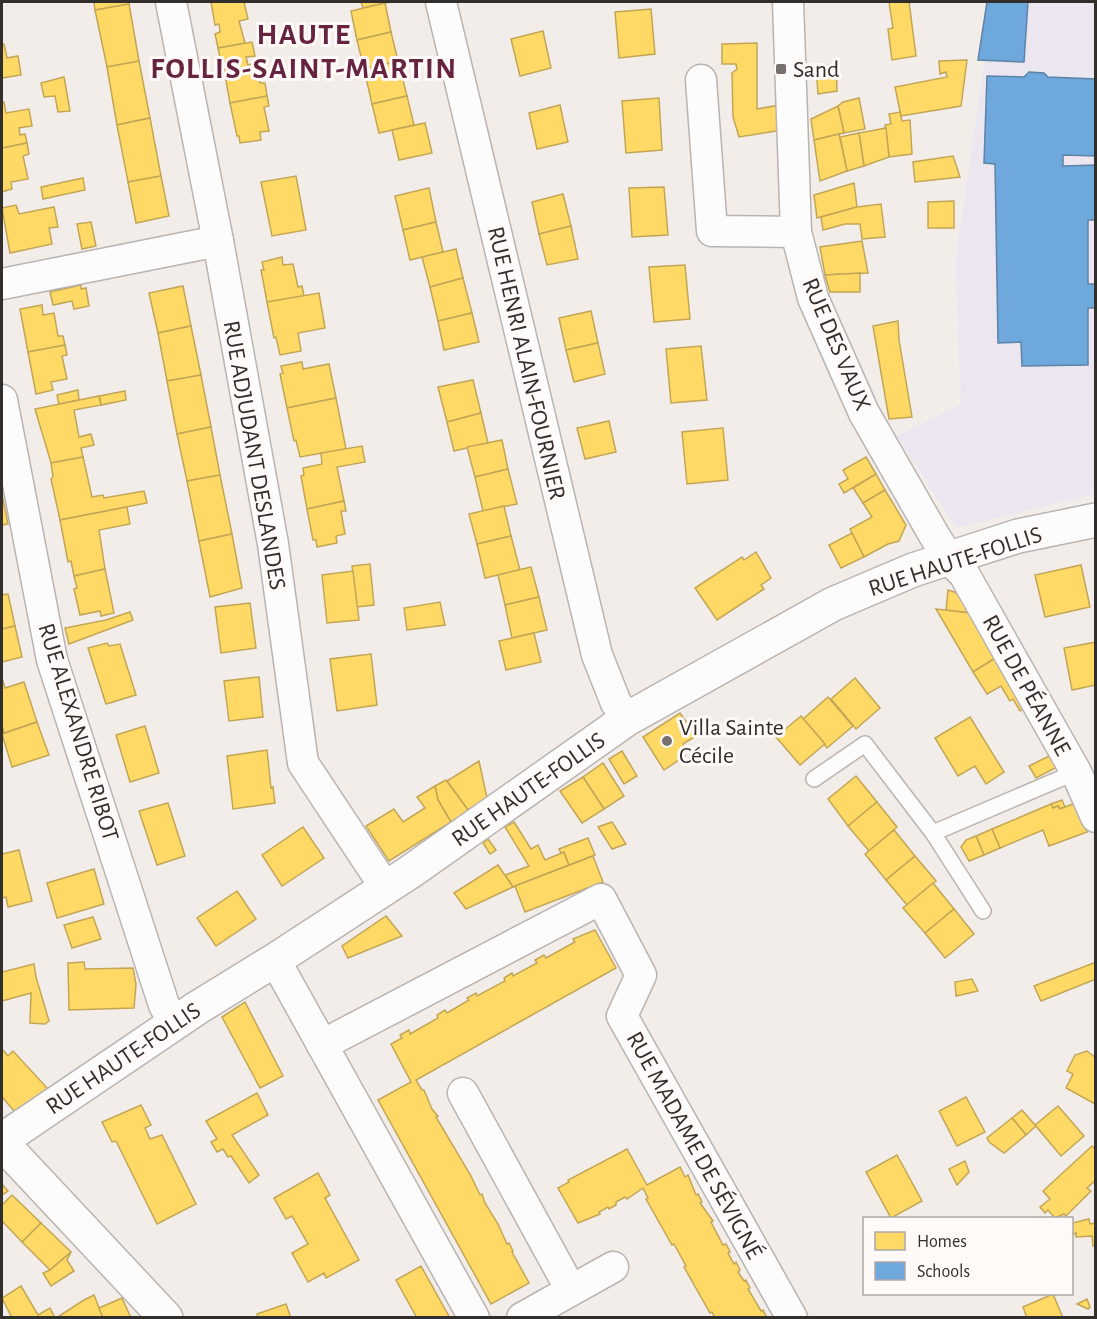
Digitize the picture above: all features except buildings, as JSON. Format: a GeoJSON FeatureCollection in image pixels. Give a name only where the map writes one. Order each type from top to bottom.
{"type":"FeatureCollection","features":[{"type":"Feature","properties":{"kind":"street","name":"RUE ADJUDANT DESLANDES"},"geometry":{"type":"LineString","coordinates":[[171,2],[218,241],[273,544],[303,764],[385,887]]}},
{"type":"Feature","properties":{"kind":"street","name":"RUE HENRI ALAIN-FOURNIER"},"geometry":{"type":"LineString","coordinates":[[441,2],[597,655],[616,703],[627,719]]}},
{"type":"Feature","properties":{"kind":"street","name":"RUE DES VAUX"},"geometry":{"type":"LineString","coordinates":[[788,2],[796,232],[813,298],[864,413],[949,559]]}},
{"type":"Feature","properties":{"kind":"street"},"geometry":{"type":"LineString","coordinates":[[700,80],[712,231],[796,232]]}},
{"type":"Feature","properties":{"kind":"street"},"geometry":{"type":"LineString","coordinates":[[2,284],[218,241]]}},
{"type":"Feature","properties":{"kind":"street","name":"RUE ALEXANDRE RIBOT"},"geometry":{"type":"LineString","coordinates":[[2,400],[52,660],[164,1005],[174,1023]]}},
{"type":"Feature","properties":{"kind":"street","name":"RUE HAUTE-FOLLIS"},"geometry":{"type":"LineString","coordinates":[[2,1142],[174,1023],[385,887],[627,719],[833,604],[913,570],[1018,536],[1095,520]]}},
{"type":"Feature","properties":{"kind":"street","name":"RUE DE PÉANNE"},"geometry":{"type":"LineString","coordinates":[[949,559],[964,574],[1076,772],[1095,817]]}},
{"type":"Feature","properties":{"kind":"street","name":"RUE MADAME DE SÉVIGNÉ"},"geometry":{"type":"LineString","coordinates":[[322,1045],[601,899],[641,975],[622,1016],[792,1317]]}},
{"type":"Feature","properties":{"kind":"street"},"geometry":{"type":"LineString","coordinates":[[275,960],[474,1317]]}},
{"type":"Feature","properties":{"kind":"street"},"geometry":{"type":"LineString","coordinates":[[464,1093],[571,1290]]}},
{"type":"Feature","properties":{"kind":"street"},"geometry":{"type":"LineString","coordinates":[[2,1142],[166,1317]]}},
{"type":"Feature","properties":{"kind":"street"},"geometry":{"type":"LineString","coordinates":[[522,1317],[613,1266]]}},
{"type":"Feature","properties":{"kind":"lane"},"geometry":{"type":"LineString","coordinates":[[814,779],[865,744],[933,833],[983,911]]}},
{"type":"Feature","properties":{"kind":"lane"},"geometry":{"type":"LineString","coordinates":[[933,833],[1076,772]]}},
{"type":"Feature","properties":{"kind":"shaded area"},"geometry":{"type":"Polygon","coordinates":[[[993,2],[1095,2],[1095,494],[956,528],[897,436],[961,404],[955,263],[993,2]]]}},
{"type":"Feature","properties":{"kind":"place","name":"Sand"},"geometry":{"type":"Point","coordinates":[781,69]}},
{"type":"Feature","properties":{"kind":"place","name":"Villa Sainte Cécile"},"geometry":{"type":"Point","coordinates":[667,741]}},
{"type":"Feature","properties":{"kind":"district","name":"HAUTE FOLLIS-SAINT-MARTIN"},"geometry":{"type":"Point","coordinates":[304,51]}}]}
